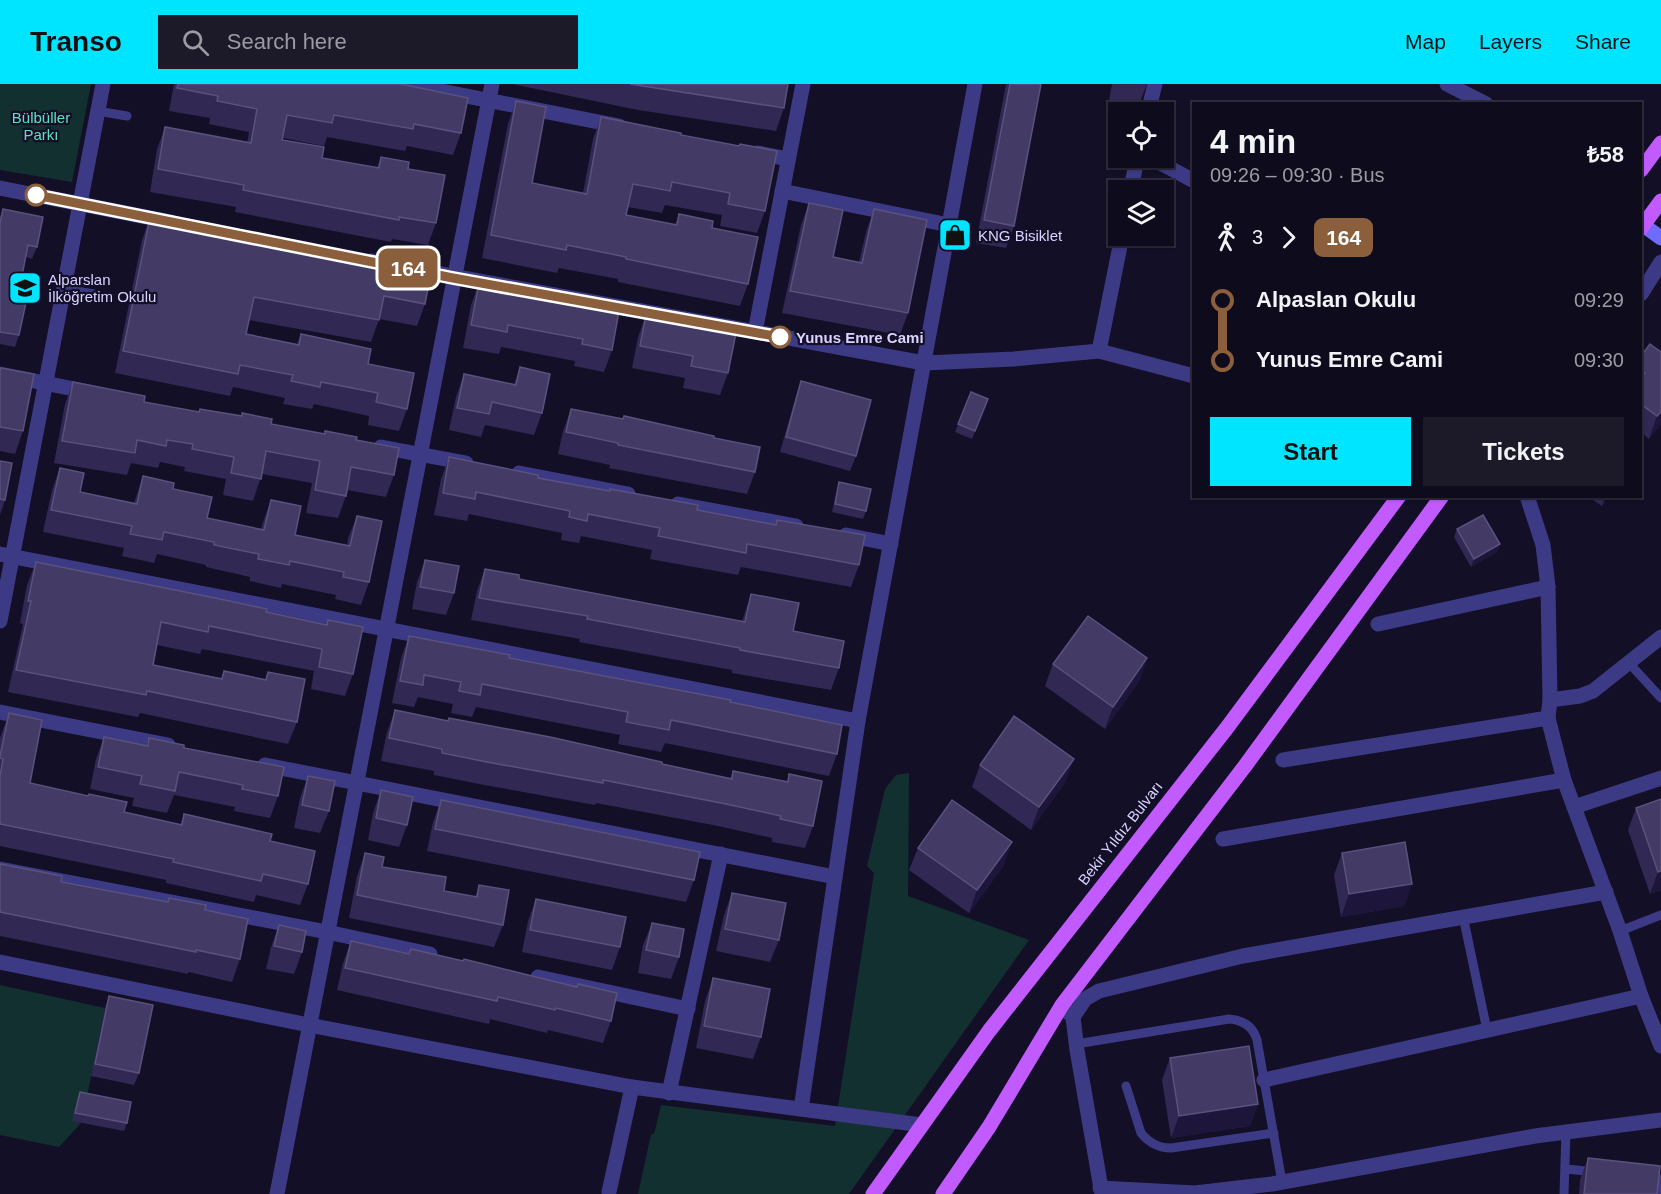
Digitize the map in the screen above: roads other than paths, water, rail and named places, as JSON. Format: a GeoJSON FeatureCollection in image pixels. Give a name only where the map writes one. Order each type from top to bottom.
{"type":"FeatureCollection","features":[{"type":"Feature","properties":{"kind":"main road"},"geometry":{"type":"LineString","coordinates":[[1642,169],[1661,143]]}},
{"type":"Feature","properties":{"kind":"main road"},"geometry":{"type":"LineString","coordinates":[[1642,226],[1660,202]]}},
{"type":"Feature","properties":{"kind":"main road","name":"Bekir Yıldız Bulvarı"},"geometry":{"type":"LineString","coordinates":[[873,1194],[988,1031],[1226,729],[1398,498]]}},
{"type":"Feature","properties":{"kind":"main road"},"geometry":{"type":"LineString","coordinates":[[943,1194],[1068,1011],[1441,498]]}},
{"type":"Feature","properties":{"kind":"street"},"geometry":{"type":"LineString","coordinates":[[0,621],[6,556],[45,383],[103,84]]}},
{"type":"Feature","properties":{"kind":"street"},"geometry":{"type":"LineString","coordinates":[[405,84],[638,130]]}},
{"type":"Feature","properties":{"kind":"street"},"geometry":{"type":"LineString","coordinates":[[277,1194],[492,84]]}},
{"type":"Feature","properties":{"kind":"street"},"geometry":{"type":"LineString","coordinates":[[754,332],[803,84]]}},
{"type":"Feature","properties":{"kind":"street"},"geometry":{"type":"LineString","coordinates":[[801,1109],[858,721],[975,84]]}},
{"type":"Feature","properties":{"kind":"street"},"geometry":{"type":"LineString","coordinates":[[1150,102],[1155,84]]}},
{"type":"Feature","properties":{"kind":"street"},"geometry":{"type":"LineString","coordinates":[[1447,84],[1482,102]]}},
{"type":"Feature","properties":{"kind":"street"},"geometry":{"type":"LineString","coordinates":[[742,150],[788,159]]}},
{"type":"Feature","properties":{"kind":"street"},"geometry":{"type":"LineString","coordinates":[[1169,168],[1192,180]]}},
{"type":"Feature","properties":{"kind":"street"},"geometry":{"type":"LineString","coordinates":[[0,188],[184,224]]}},
{"type":"Feature","properties":{"kind":"street"},"geometry":{"type":"LineString","coordinates":[[782,191],[949,225]]}},
{"type":"Feature","properties":{"kind":"street"},"geometry":{"type":"LineString","coordinates":[[1642,226],[1661,238]]}},
{"type":"Feature","properties":{"kind":"street"},"geometry":{"type":"LineString","coordinates":[[1099,351],[1120,246]]}},
{"type":"Feature","properties":{"kind":"street"},"geometry":{"type":"LineString","coordinates":[[360,259],[453,278],[924,363],[1014,359],[1099,351],[1192,375]]}},
{"type":"Feature","properties":{"kind":"street"},"geometry":{"type":"LineString","coordinates":[[1642,292],[1661,262]]}},
{"type":"Feature","properties":{"kind":"street"},"geometry":{"type":"LineString","coordinates":[[0,374],[104,394]]}},
{"type":"Feature","properties":{"kind":"street"},"geometry":{"type":"LineString","coordinates":[[361,443],[476,465]]}},
{"type":"Feature","properties":{"kind":"street"},"geometry":{"type":"LineString","coordinates":[[500,470],[638,496]]}},
{"type":"Feature","properties":{"kind":"street"},"geometry":{"type":"LineString","coordinates":[[1528,498],[1543,545],[1548,587],[1550,700],[1548,718],[1564,780],[1661,1046]]}},
{"type":"Feature","properties":{"kind":"street"},"geometry":{"type":"LineString","coordinates":[[660,500],[810,529]]}},
{"type":"Feature","properties":{"kind":"street"},"geometry":{"type":"LineString","coordinates":[[833,533],[891,544]]}},
{"type":"Feature","properties":{"kind":"street"},"geometry":{"type":"LineString","coordinates":[[6,556],[858,721]]}},
{"type":"Feature","properties":{"kind":"street"},"geometry":{"type":"LineString","coordinates":[[1378,624],[1548,587]]}},
{"type":"Feature","properties":{"kind":"street"},"geometry":{"type":"LineString","coordinates":[[1550,700],[1580,696],[1593,690],[1661,637]]}},
{"type":"Feature","properties":{"kind":"street"},"geometry":{"type":"LineString","coordinates":[[0,712],[184,748]]}},
{"type":"Feature","properties":{"kind":"street"},"geometry":{"type":"LineString","coordinates":[[1283,760],[1548,718]]}},
{"type":"Feature","properties":{"kind":"street"},"geometry":{"type":"LineString","coordinates":[[252,762],[835,877]]}},
{"type":"Feature","properties":{"kind":"street"},"geometry":{"type":"LineString","coordinates":[[1574,807],[1661,778]]}},
{"type":"Feature","properties":{"kind":"street"},"geometry":{"type":"LineString","coordinates":[[1222,839],[1564,780]]}},
{"type":"Feature","properties":{"kind":"street"},"geometry":{"type":"LineString","coordinates":[[669,1093],[721,854]]}},
{"type":"Feature","properties":{"kind":"street"},"geometry":{"type":"LineString","coordinates":[[0,869],[327,932],[443,957]]}},
{"type":"Feature","properties":{"kind":"street"},"geometry":{"type":"LineString","coordinates":[[1606,892],[1243,956],[1099,991],[1085,999],[1068,1011],[1076,1044],[1101,1191],[1195,1193],[1275,1187],[1535,1136],[1661,1120]]}},
{"type":"Feature","properties":{"kind":"street"},"geometry":{"type":"LineString","coordinates":[[0,962],[309,1025],[632,1087],[922,1125]]}},
{"type":"Feature","properties":{"kind":"street"},"geometry":{"type":"LineString","coordinates":[[525,975],[687,1009]]}},
{"type":"Feature","properties":{"kind":"street"},"geometry":{"type":"LineString","coordinates":[[1264,1080],[1641,996]]}},
{"type":"Feature","properties":{"kind":"street"},"geometry":{"type":"LineString","coordinates":[[609,1192],[632,1087]]}},
{"type":"Feature","properties":{"kind":"lane"},"geometry":{"type":"LineString","coordinates":[[98,111],[127,116]]}},
{"type":"Feature","properties":{"kind":"lane"},"geometry":{"type":"LineString","coordinates":[[64,289],[94,294]]}},
{"type":"Feature","properties":{"kind":"lane"},"geometry":{"type":"LineString","coordinates":[[1629,663],[1661,698]]}},
{"type":"Feature","properties":{"kind":"lane"},"geometry":{"type":"LineString","coordinates":[[1620,931],[1661,915]]}},
{"type":"Feature","properties":{"kind":"lane"},"geometry":{"type":"LineString","coordinates":[[1463,916],[1487,1030]]}},
{"type":"Feature","properties":{"kind":"lane"},"geometry":{"type":"LineString","coordinates":[[1076,1044],[1229,1019],[1236,1019],[1249,1025],[1256,1035],[1274,1133],[1275,1187]]}},
{"type":"Feature","properties":{"kind":"lane"},"geometry":{"type":"LineString","coordinates":[[1126,1086],[1141,1132],[1146,1139],[1158,1147],[1171,1148],[1274,1133]]}},
{"type":"Feature","properties":{"kind":"lane"},"geometry":{"type":"LineString","coordinates":[[1564,1194],[1566,1132]]}},
{"type":"Feature","properties":{"kind":"lane"},"geometry":{"type":"LineString","coordinates":[[1566,1169],[1608,1173]]}},
{"type":"Feature","properties":{"kind":"lane"},"geometry":{"type":"LineString","coordinates":[[1650,1178],[1661,1179],[1659,1194]]}},
{"type":"Feature","properties":{"kind":"place","name":"KNG Bisiklet"},"geometry":{"type":"Point","coordinates":[955,235]}},
{"type":"Feature","properties":{"kind":"place","name":"Alparslan İlköğretim Okulu"},"geometry":{"type":"Point","coordinates":[25,288]}},
{"type":"Feature","properties":{"kind":"place","name":"Yunus Emre Cami"},"geometry":{"type":"Point","coordinates":[780,337]}},
{"type":"Feature","properties":{"kind":"park label","name":"Bülbüller Parkı"},"geometry":{"type":"Point","coordinates":[41,126]}}]}
